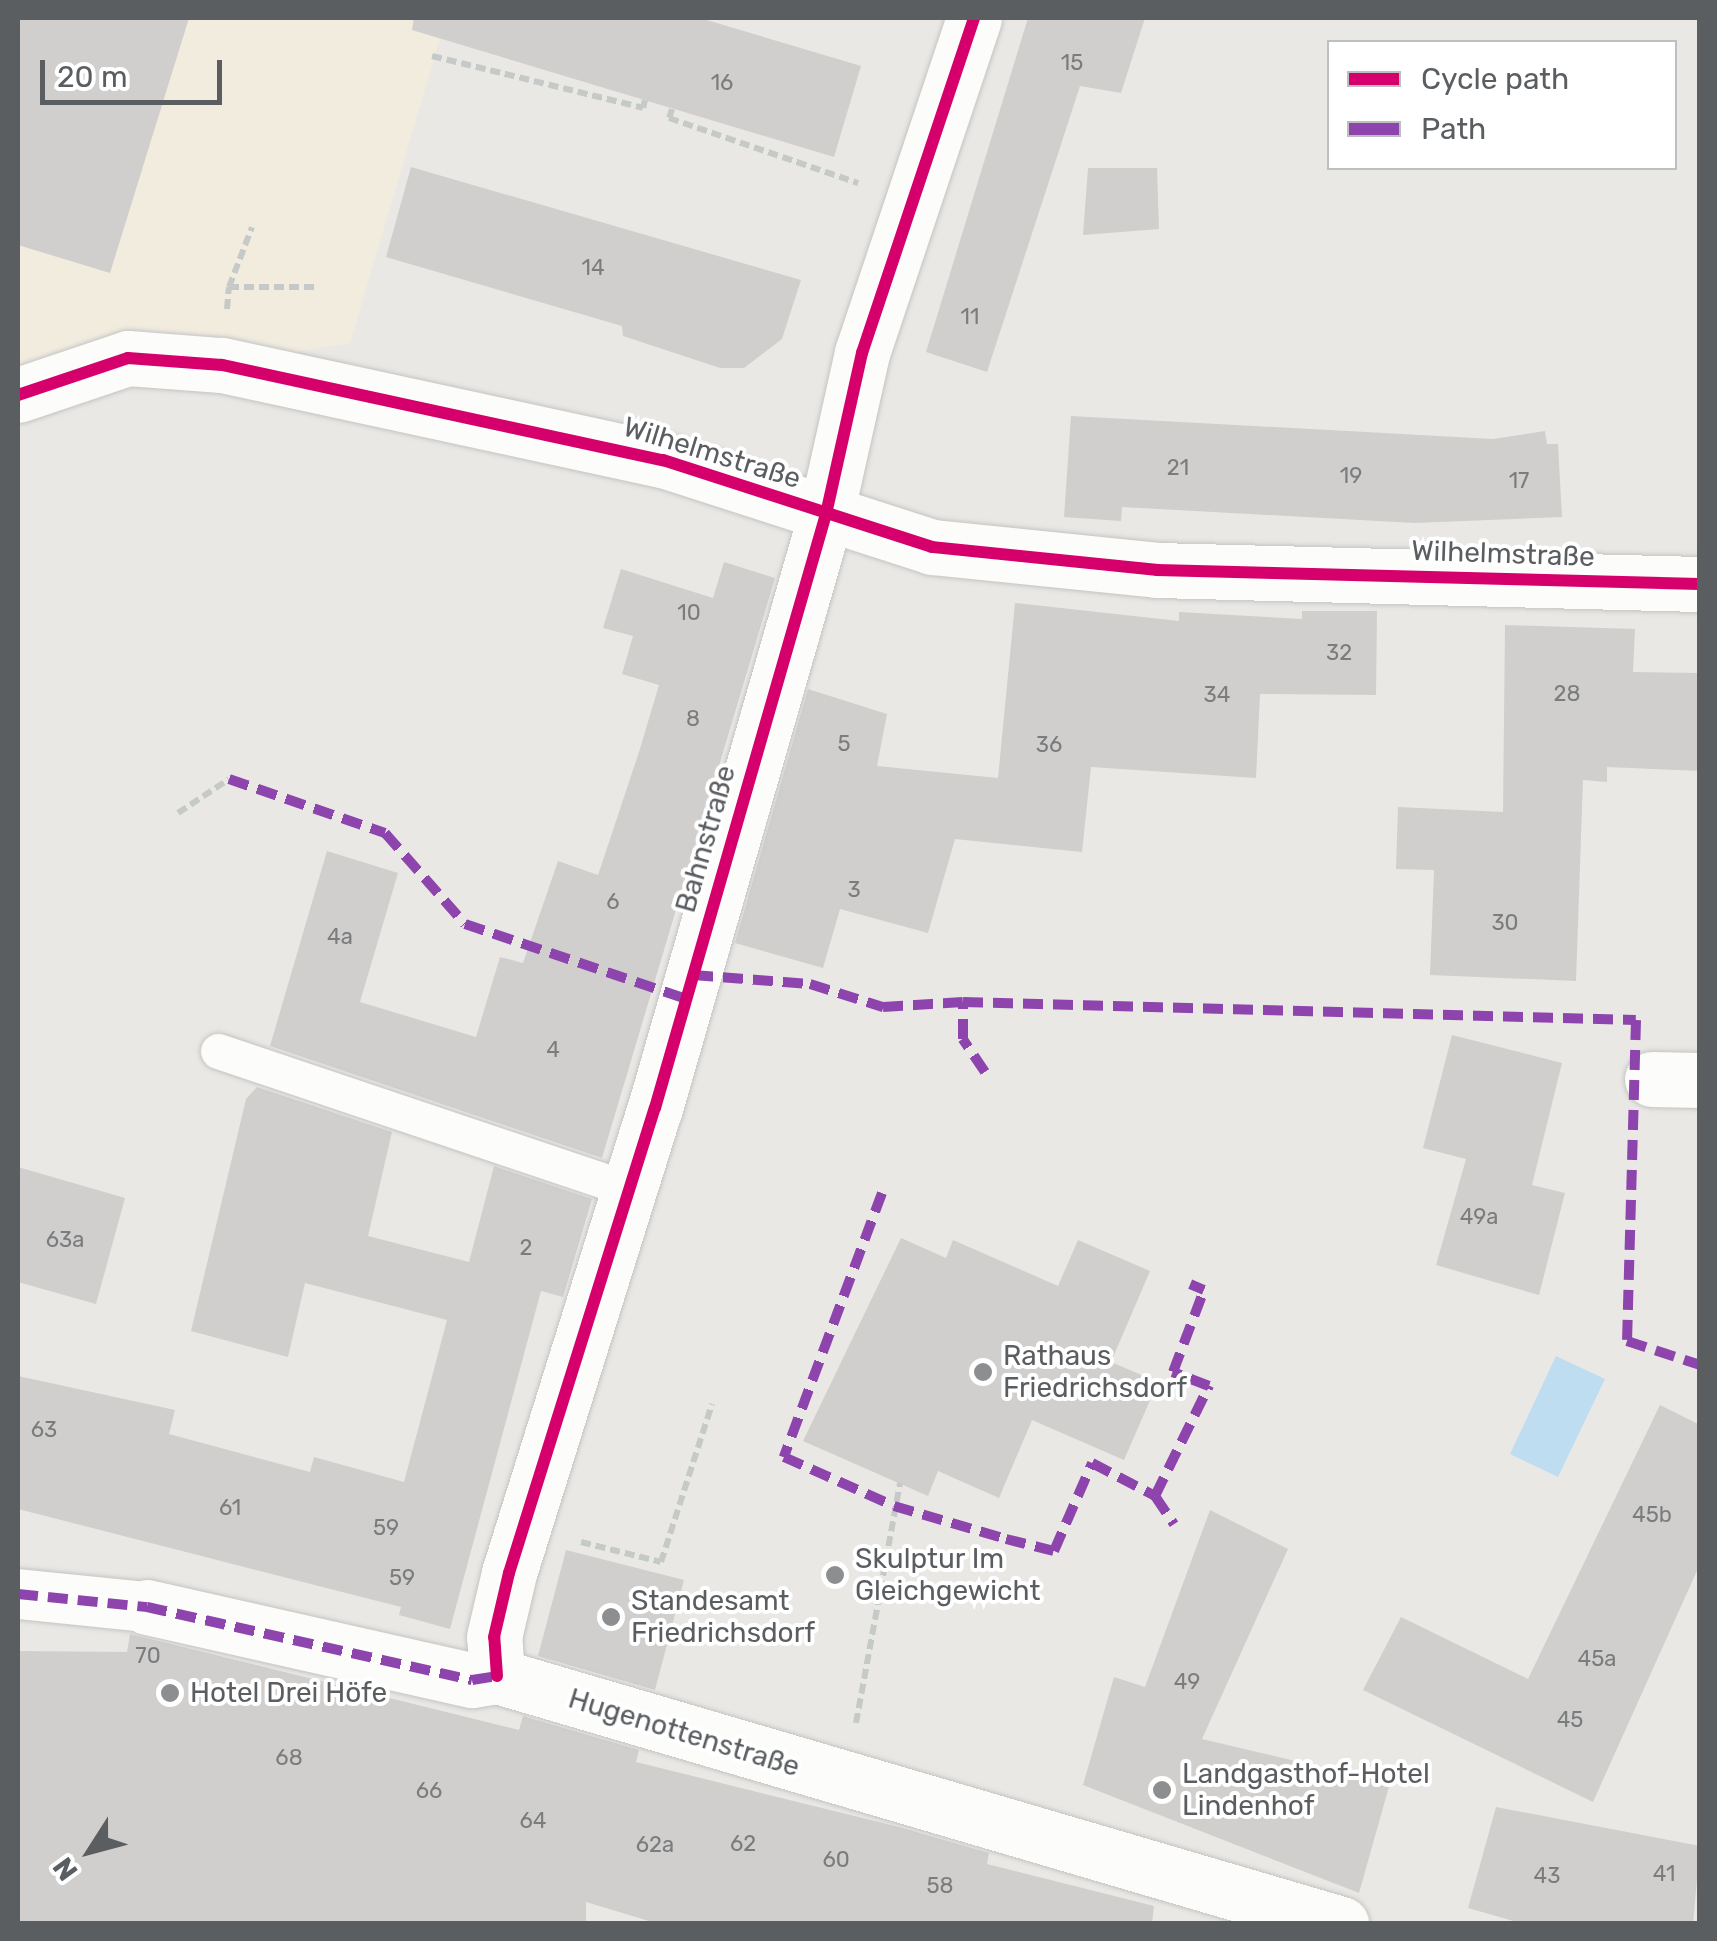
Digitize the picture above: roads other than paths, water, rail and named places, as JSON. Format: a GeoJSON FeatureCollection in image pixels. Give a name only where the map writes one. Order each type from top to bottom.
{"type":"FeatureCollection","features":[{"type":"Feature","properties":{"kind":"street","name":"Bahnstraße"},"geometry":{"type":"LineString","coordinates":[[497,1676],[494,1637],[523,1528],[631,1190],[826,514],[862,353],[916,203],[974,18]]}},
{"type":"Feature","properties":{"kind":"street","name":"Wilhelmstraße"},"geometry":{"type":"LineString","coordinates":[[18,396],[128,358],[222,364],[663,460],[932,547],[1157,570],[1700,584]]}},
{"type":"Feature","properties":{"kind":"street","name":"Hugenottenstraße"},"geometry":{"type":"LineString","coordinates":[[18,1594],[147,1607],[472,1680],[497,1676],[845,1783],[1341,1924]]}},
{"type":"Feature","properties":{"kind":"lane"},"geometry":{"type":"LineString","coordinates":[[218,1052],[631,1190]]}},
{"type":"Feature","properties":{"kind":"water"},"geometry":{"type":"Polygon","coordinates":[[[1556,1356],[1605,1379],[1558,1477],[1510,1454],[1556,1356]]]}},
{"type":"Feature","properties":{"kind":"place","name":"Rathaus Friedrichsdorf"},"geometry":{"type":"Point","coordinates":[983,1372]}},
{"type":"Feature","properties":{"kind":"place","name":"Skulptur Im Gleichgewicht"},"geometry":{"type":"Point","coordinates":[835,1575]}},
{"type":"Feature","properties":{"kind":"place","name":"Standesamt Friedrichsdorf"},"geometry":{"type":"Point","coordinates":[611,1617]}},
{"type":"Feature","properties":{"kind":"place","name":"Hotel Drei Höfe"},"geometry":{"type":"Point","coordinates":[170,1693]}},
{"type":"Feature","properties":{"kind":"place","name":"Landgasthof-Hotel Lindenhof"},"geometry":{"type":"Point","coordinates":[1162,1790]}}]}
